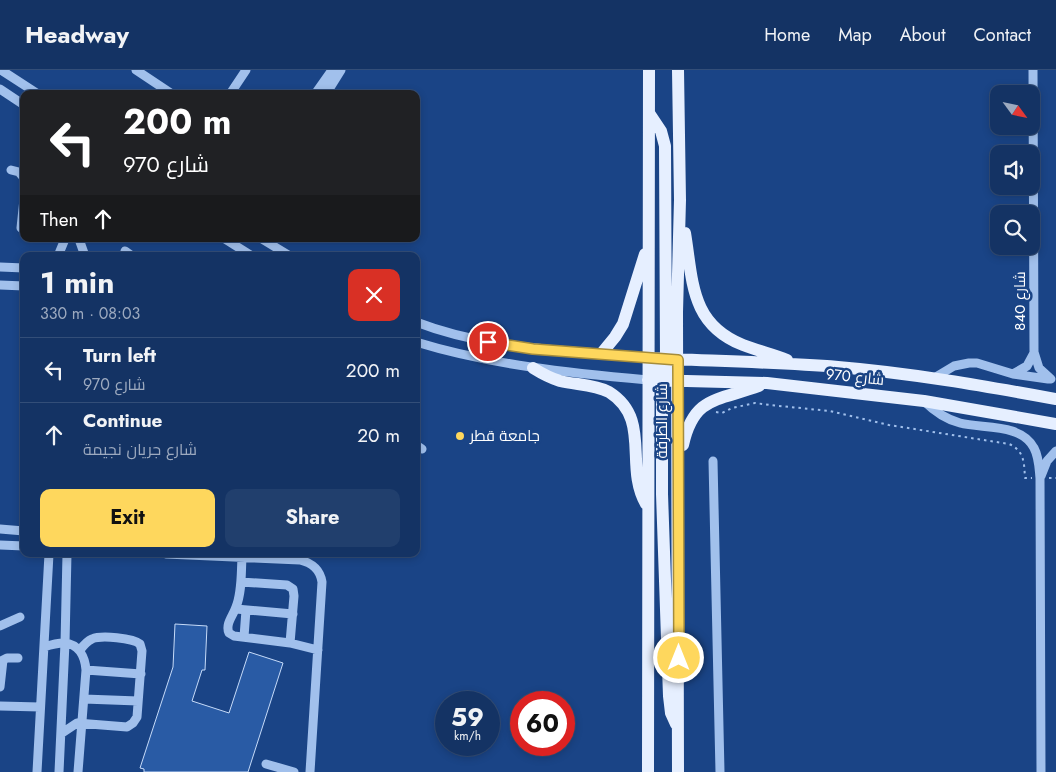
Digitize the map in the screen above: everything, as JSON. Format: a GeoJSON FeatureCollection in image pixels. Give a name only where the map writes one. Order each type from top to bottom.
{"type":"FeatureCollection","features":[{"type":"Feature","properties":{"kind":"main road","name":"شارع الطرفة"},"geometry":{"type":"LineString","coordinates":[[648,772],[649,70]]}},
{"type":"Feature","properties":{"kind":"main road"},"geometry":{"type":"LineString","coordinates":[[678,70],[680,200],[671,372],[678,381]]}},
{"type":"Feature","properties":{"kind":"main road"},"geometry":{"type":"LineString","coordinates":[[649,112],[661,131],[666,146],[672,359]]}},
{"type":"Feature","properties":{"kind":"main road"},"geometry":{"type":"LineString","coordinates":[[680,200],[692,285],[697,302],[705,316],[713,327],[726,337],[799,364]]}},
{"type":"Feature","properties":{"kind":"main road"},"geometry":{"type":"LineString","coordinates":[[601,354],[616,337],[623,324],[649,237]]}},
{"type":"Feature","properties":{"kind":"main road"},"geometry":{"type":"LineString","coordinates":[[648,358],[658,368],[662,381],[662,494],[669,696],[671,714],[679,730]]}},
{"type":"Feature","properties":{"kind":"main road","name":"شارع 970"},"geometry":{"type":"LineString","coordinates":[[648,358],[840,367],[934,378],[1056,399]]}},
{"type":"Feature","properties":{"kind":"main road"},"geometry":{"type":"LineString","coordinates":[[532,368],[550,378],[600,388],[617,398],[627,409],[634,428],[635,472],[638,489],[647,507]]}},
{"type":"Feature","properties":{"kind":"main road","name":"شارع 970"},"geometry":{"type":"LineString","coordinates":[[648,380],[767,383],[924,401],[1056,424]]}},
{"type":"Feature","properties":{"kind":"main road","name":"شارع الطرفة"},"geometry":{"type":"LineString","coordinates":[[678,381],[678,772]]}},
{"type":"Feature","properties":{"kind":"main road"},"geometry":{"type":"LineString","coordinates":[[678,456],[684,444],[687,428],[706,404],[722,396],[742,392],[767,383]]}},
{"type":"Feature","properties":{"kind":"street"},"geometry":{"type":"LineString","coordinates":[[1,70],[32,90]]}},
{"type":"Feature","properties":{"kind":"street"},"geometry":{"type":"LineString","coordinates":[[136,70],[166,90]]}},
{"type":"Feature","properties":{"kind":"street"},"geometry":{"type":"LineString","coordinates":[[233,90],[246,70]]}},
{"type":"Feature","properties":{"kind":"street"},"geometry":{"type":"LineString","coordinates":[[318,90],[332,70]]}},
{"type":"Feature","properties":{"kind":"street"},"geometry":{"type":"LineString","coordinates":[[328,90],[341,70]]}},
{"type":"Feature","properties":{"kind":"street","name":"شارع 840"},"geometry":{"type":"LineString","coordinates":[[1032,70],[1034,352]]}},
{"type":"Feature","properties":{"kind":"street"},"geometry":{"type":"LineString","coordinates":[[0,89],[20,102]]}},
{"type":"Feature","properties":{"kind":"street"},"geometry":{"type":"LineString","coordinates":[[11,170],[20,173]]}},
{"type":"Feature","properties":{"kind":"street"},"geometry":{"type":"LineString","coordinates":[[230,242],[246,252]]}},
{"type":"Feature","properties":{"kind":"street"},"geometry":{"type":"LineString","coordinates":[[267,242],[283,252]]}},
{"type":"Feature","properties":{"kind":"street"},"geometry":{"type":"LineString","coordinates":[[277,242],[293,252]]}},
{"type":"Feature","properties":{"kind":"street"},"geometry":{"type":"LineString","coordinates":[[0,267],[20,268]]}},
{"type":"Feature","properties":{"kind":"street"},"geometry":{"type":"LineString","coordinates":[[0,285],[20,286]]}},
{"type":"Feature","properties":{"kind":"street"},"geometry":{"type":"LineString","coordinates":[[420,323],[488,342],[533,349],[648,358]]}},
{"type":"Feature","properties":{"kind":"street"},"geometry":{"type":"LineString","coordinates":[[420,343],[532,368],[648,380]]}},
{"type":"Feature","properties":{"kind":"street"},"geometry":{"type":"LineString","coordinates":[[1013,374],[1027,366],[1034,352]]}},
{"type":"Feature","properties":{"kind":"street"},"geometry":{"type":"LineString","coordinates":[[1034,352],[1039,368],[1053,380]]}},
{"type":"Feature","properties":{"kind":"street"},"geometry":{"type":"LineString","coordinates":[[934,378],[954,366],[977,363],[1013,374],[1053,380]]}},
{"type":"Feature","properties":{"kind":"street"},"geometry":{"type":"LineString","coordinates":[[924,401],[940,415],[950,420],[1004,430],[1024,436],[1031,443],[1036,454],[1040,478],[1041,772]]}},
{"type":"Feature","properties":{"kind":"street"},"geometry":{"type":"LineString","coordinates":[[1040,478],[1047,461],[1056,451]]}},
{"type":"Feature","properties":{"kind":"street"},"geometry":{"type":"LineString","coordinates":[[714,461],[720,772]]}},
{"type":"Feature","properties":{"kind":"street"},"geometry":{"type":"LineString","coordinates":[[0,529],[20,531]]}},
{"type":"Feature","properties":{"kind":"street"},"geometry":{"type":"LineString","coordinates":[[0,545],[20,546]]}},
{"type":"Feature","properties":{"kind":"street"},"geometry":{"type":"LineString","coordinates":[[37,772],[49,557]]}},
{"type":"Feature","properties":{"kind":"street"},"geometry":{"type":"LineString","coordinates":[[59,772],[66,643],[67,557]]}},
{"type":"Feature","properties":{"kind":"street"},"geometry":{"type":"LineString","coordinates":[[223,557],[300,560],[311,563],[319,571],[322,582],[310,772]]}},
{"type":"Feature","properties":{"kind":"street"},"geometry":{"type":"LineString","coordinates":[[242,558],[241,582],[236,609],[227,624],[227,630],[234,636],[290,643],[318,650]]}},
{"type":"Feature","properties":{"kind":"street"},"geometry":{"type":"LineString","coordinates":[[241,582],[290,586],[294,592],[290,643]]}},
{"type":"Feature","properties":{"kind":"street"},"geometry":{"type":"LineString","coordinates":[[236,609],[293,614]]}},
{"type":"Feature","properties":{"kind":"street"},"geometry":{"type":"LineString","coordinates":[[244,636],[246,610]]}},
{"type":"Feature","properties":{"kind":"street"},"geometry":{"type":"LineString","coordinates":[[0,626],[20,617]]}},
{"type":"Feature","properties":{"kind":"street"},"geometry":{"type":"LineString","coordinates":[[62,733],[71,726],[81,722],[123,726],[130,725],[136,717],[142,652],[140,644],[134,640],[96,638],[89,640],[80,650]]}},
{"type":"Feature","properties":{"kind":"street"},"geometry":{"type":"LineString","coordinates":[[44,647],[66,643],[80,650],[84,659],[86,670],[78,772]]}},
{"type":"Feature","properties":{"kind":"street"},"geometry":{"type":"LineString","coordinates":[[0,687],[3,660],[18,658]]}},
{"type":"Feature","properties":{"kind":"street"},"geometry":{"type":"LineString","coordinates":[[86,670],[140,674]]}},
{"type":"Feature","properties":{"kind":"street"},"geometry":{"type":"LineString","coordinates":[[84,699],[138,701]]}},
{"type":"Feature","properties":{"kind":"street"},"geometry":{"type":"LineString","coordinates":[[0,706],[40,707]]}},
{"type":"Feature","properties":{"kind":"street"},"geometry":{"type":"LineString","coordinates":[[268,769],[294,772]]}},
{"type":"Feature","properties":{"kind":"path"},"geometry":{"type":"LineString","coordinates":[[706,404],[720,413],[755,403],[830,411],[889,425],[1009,444],[1021,453],[1025,478],[1056,478]]}},
{"type":"Feature","properties":{"kind":"building"},"geometry":{"type":"Polygon","coordinates":[[[175,624],[207,626],[205,670],[202,670],[192,701],[229,713],[249,652],[283,663],[248,772],[144,772],[144,769],[140,768],[173,667],[175,624]]]}},
{"type":"Feature","properties":{"kind":"place","name":"جامعة قطر"},"geometry":{"type":"Point","coordinates":[460,436]}},
{"type":"Feature","properties":{"kind":"route"},"geometry":{"type":"LineString","coordinates":[[488,342],[533,349],[678,360],[679,658]]}}]}
